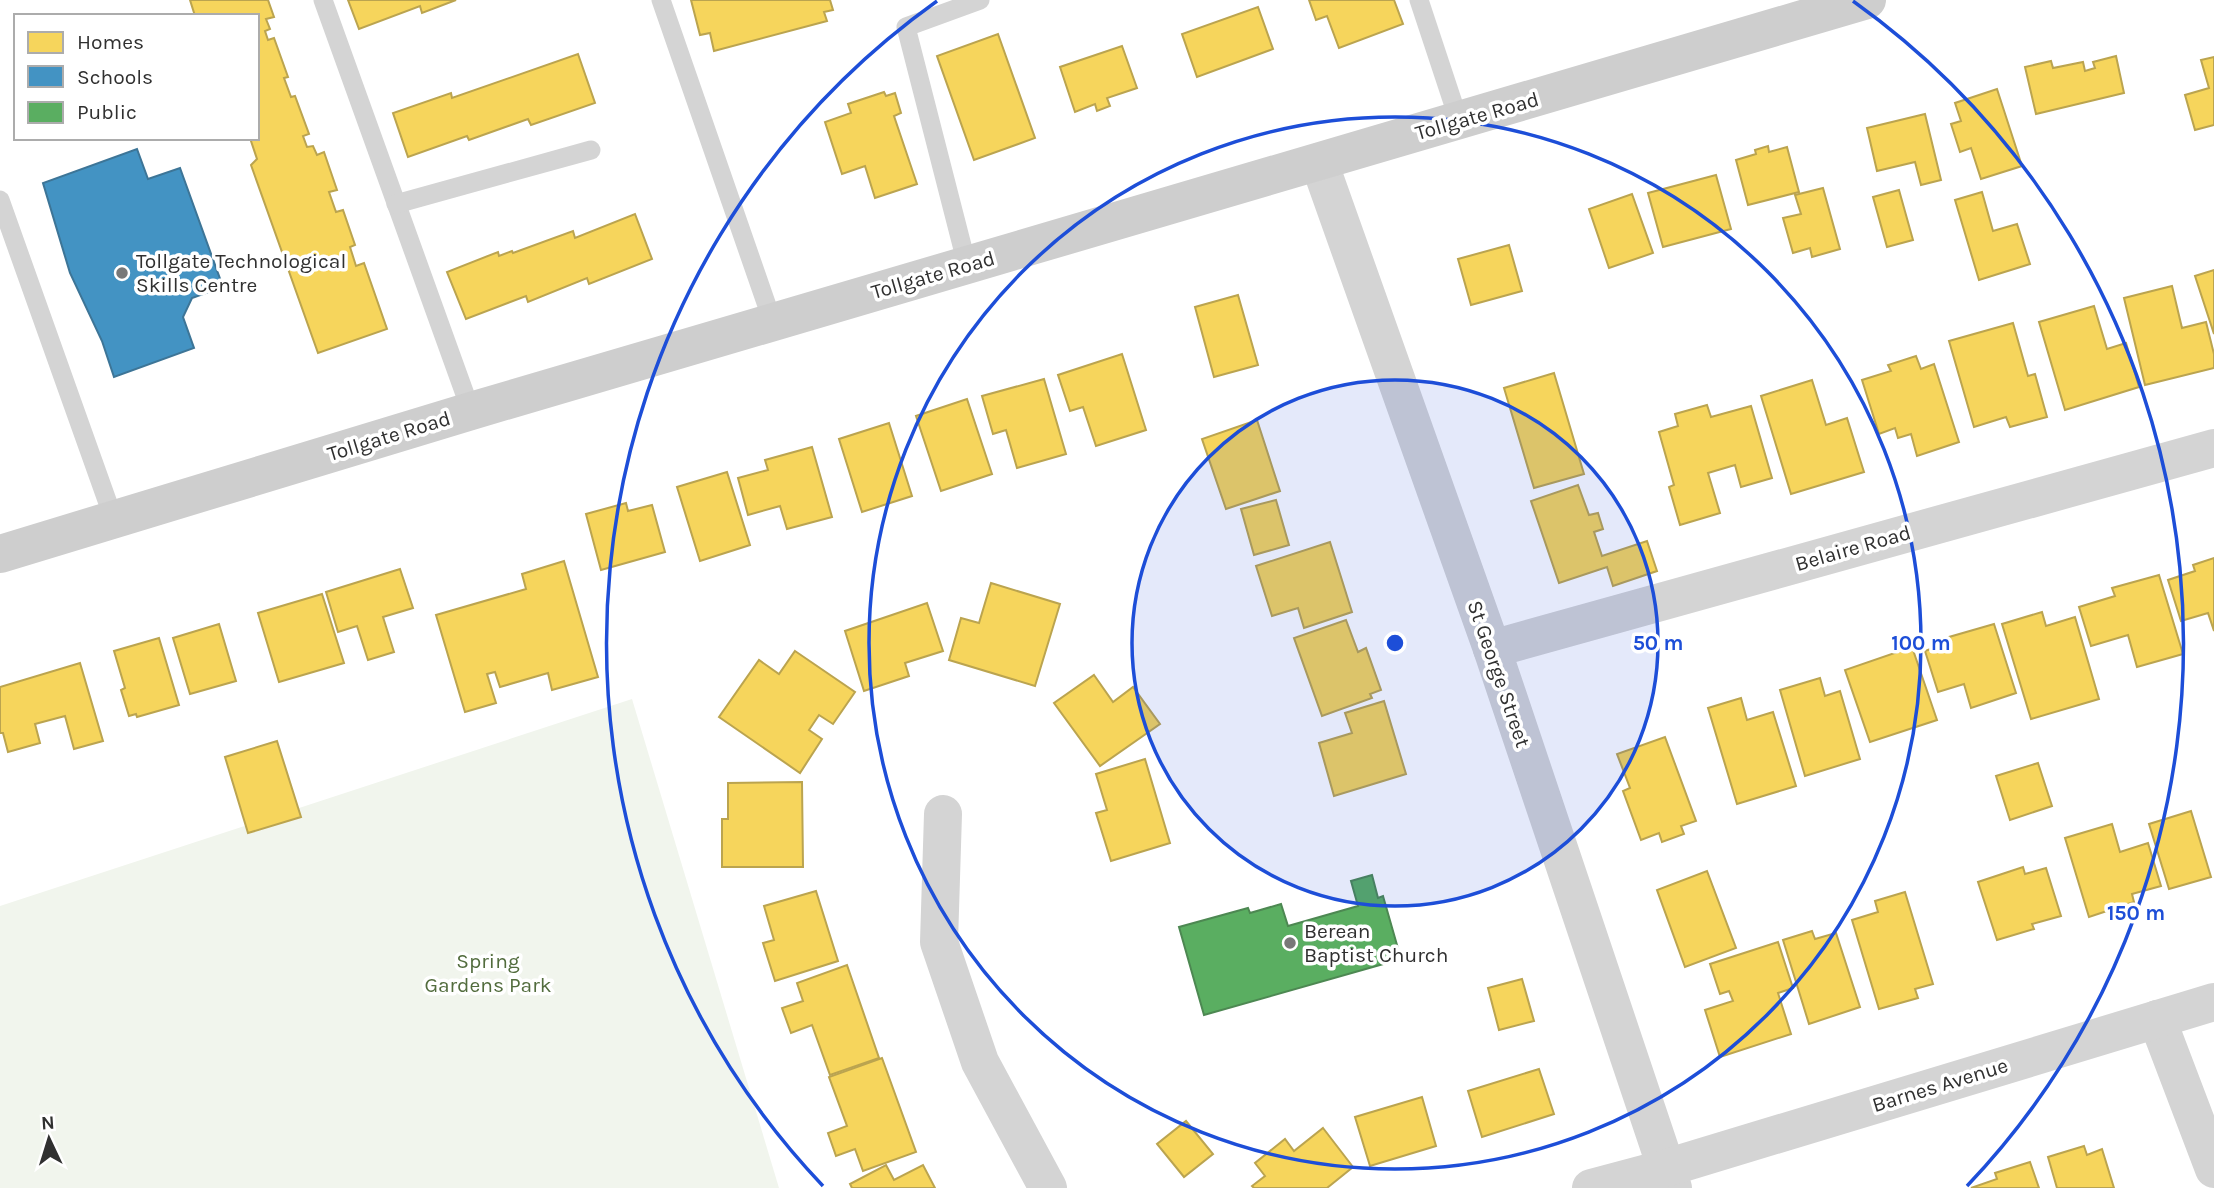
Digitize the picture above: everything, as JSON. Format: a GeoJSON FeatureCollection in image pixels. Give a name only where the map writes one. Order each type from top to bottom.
{"type":"FeatureCollection","features":[{"type":"Feature","properties":{"kind":"main road","name":"Tollgate Road"},"geometry":{"type":"LineString","coordinates":[[0,554],[471,411],[1867,0]]}},
{"type":"Feature","properties":{"kind":"street","name":"St George Street"},"geometry":{"type":"LineString","coordinates":[[1319,162],[1492,649],[1669,1178]]}},
{"type":"Feature","properties":{"kind":"street","name":"Belaire Road"},"geometry":{"type":"LineString","coordinates":[[1492,649],[2214,448]]}},
{"type":"Feature","properties":{"kind":"street"},"geometry":{"type":"LineString","coordinates":[[943,814],[939,942],[980,1062],[1048,1188]]}},
{"type":"Feature","properties":{"kind":"street","name":"Barnes Avenue"},"geometry":{"type":"LineString","coordinates":[[1591,1188],[1669,1178],[2214,1002]]}},
{"type":"Feature","properties":{"kind":"street"},"geometry":{"type":"LineString","coordinates":[[2157,1019],[2214,1168]]}},
{"type":"Feature","properties":{"kind":"lane"},"geometry":{"type":"LineString","coordinates":[[323,0],[471,411]]}},
{"type":"Feature","properties":{"kind":"lane"},"geometry":{"type":"LineString","coordinates":[[661,0],[773,323]]}},
{"type":"Feature","properties":{"kind":"lane"},"geometry":{"type":"LineString","coordinates":[[967,265],[906,27],[980,0]]}},
{"type":"Feature","properties":{"kind":"lane"},"geometry":{"type":"LineString","coordinates":[[1419,0],[1459,121]]}},
{"type":"Feature","properties":{"kind":"lane"},"geometry":{"type":"LineString","coordinates":[[396,204],[592,150]]}},
{"type":"Feature","properties":{"kind":"lane"},"geometry":{"type":"LineString","coordinates":[[0,200],[114,520]]}},
{"type":"Feature","properties":{"kind":"green space","name":"Spring Gardens Park"},"geometry":{"type":"Polygon","coordinates":[[[632,699],[779,1188],[0,1188],[0,906],[632,699]]]}},
{"type":"Feature","properties":{"kind":"building: Homes"},"geometry":{"type":"Polygon","coordinates":[[[190,0],[268,0],[274,17],[266,19],[270,29],[265,31],[268,40],[274,38],[288,77],[284,78],[291,97],[295,96],[309,134],[303,136],[307,147],[313,146],[317,155],[324,152],[337,190],[329,192],[336,212],[343,210],[355,245],[350,247],[356,266],[364,263],[387,329],[318,353],[251,165],[257,159],[251,140],[259,140],[259,14],[194,14],[190,0]]]}},
{"type":"Feature","properties":{"kind":"building: Homes"},"geometry":{"type":"Polygon","coordinates":[[[348,0],[456,0],[422,13],[420,6],[359,29],[348,0]]]}},
{"type":"Feature","properties":{"kind":"building: Homes"},"geometry":{"type":"Polygon","coordinates":[[[691,0],[830,0],[833,10],[824,12],[827,21],[714,51],[710,33],[700,35],[691,0]]]}},
{"type":"Feature","properties":{"kind":"building: Homes"},"geometry":{"type":"Polygon","coordinates":[[[1309,0],[1394,0],[1403,24],[1339,48],[1327,16],[1316,20],[1309,0]]]}},
{"type":"Feature","properties":{"kind":"building: Homes"},"geometry":{"type":"Polygon","coordinates":[[[1258,7],[1273,49],[1197,77],[1182,34],[1258,7]]]}},
{"type":"Feature","properties":{"kind":"building: Homes"},"geometry":{"type":"Polygon","coordinates":[[[998,34],[1035,138],[974,160],[937,56],[998,34]]]}},
{"type":"Feature","properties":{"kind":"building: Homes"},"geometry":{"type":"Polygon","coordinates":[[[1122,46],[1137,88],[1107,98],[1110,106],[1097,111],[1095,104],[1075,112],[1060,67],[1122,46]]]}},
{"type":"Feature","properties":{"kind":"building: Homes"},"geometry":{"type":"Polygon","coordinates":[[[578,54],[595,103],[531,125],[528,119],[469,140],[467,136],[408,157],[393,113],[451,93],[452,98],[578,54]]]}},
{"type":"Feature","properties":{"kind":"building: Homes"},"geometry":{"type":"Polygon","coordinates":[[[2116,56],[2124,93],[2036,114],[2025,67],[2051,61],[2053,68],[2083,62],[2085,71],[2095,68],[2093,62],[2116,56]]]}},
{"type":"Feature","properties":{"kind":"building: Homes"},"geometry":{"type":"Polygon","coordinates":[[[2214,57],[2214,125],[2195,130],[2185,95],[2209,88],[2201,60],[2214,57]]]}},
{"type":"Feature","properties":{"kind":"building: Homes"},"geometry":{"type":"Polygon","coordinates":[[[1997,89],[2022,166],[1981,179],[1971,148],[1960,152],[1951,124],[1961,121],[1955,103],[1997,89]]]}},
{"type":"Feature","properties":{"kind":"building: Homes"},"geometry":{"type":"Polygon","coordinates":[[[884,92],[886,96],[895,93],[901,113],[894,116],[917,184],[875,198],[865,166],[842,174],[825,122],[851,113],[848,104],[884,92]]]}},
{"type":"Feature","properties":{"kind":"building: Homes"},"geometry":{"type":"Polygon","coordinates":[[[1925,114],[1941,180],[1921,185],[1915,162],[1877,171],[1867,128],[1925,114]]]}},
{"type":"Feature","properties":{"kind":"building: Homes"},"geometry":{"type":"Polygon","coordinates":[[[1768,146],[1769,152],[1787,147],[1799,192],[1748,205],[1736,160],[1756,154],[1755,150],[1768,146]]]}},
{"type":"Feature","properties":{"kind":"building: Homes"},"geometry":{"type":"Polygon","coordinates":[[[1716,175],[1731,229],[1663,247],[1648,193],[1716,175]]]}},
{"type":"Feature","properties":{"kind":"building: Homes"},"geometry":{"type":"Polygon","coordinates":[[[1823,188],[1840,249],[1812,257],[1810,248],[1793,253],[1783,218],[1801,214],[1795,195],[1823,188]]]}},
{"type":"Feature","properties":{"kind":"building: Homes"},"geometry":{"type":"Polygon","coordinates":[[[1899,190],[1913,240],[1887,247],[1873,197],[1899,190]]]}},
{"type":"Feature","properties":{"kind":"building: Homes"},"geometry":{"type":"Polygon","coordinates":[[[1982,192],[1993,231],[2017,224],[2030,264],[1979,280],[1955,200],[1982,192]]]}},
{"type":"Feature","properties":{"kind":"building: Homes"},"geometry":{"type":"Polygon","coordinates":[[[1632,194],[1653,253],[1609,268],[1589,209],[1632,194]]]}},
{"type":"Feature","properties":{"kind":"building: Homes"},"geometry":{"type":"Polygon","coordinates":[[[635,214],[652,259],[589,284],[587,278],[528,302],[526,296],[466,319],[447,272],[498,252],[499,256],[512,251],[513,253],[573,231],[575,238],[635,214]]]}},
{"type":"Feature","properties":{"kind":"building: Homes"},"geometry":{"type":"Polygon","coordinates":[[[1509,245],[1522,291],[1471,305],[1458,259],[1509,245]]]}},
{"type":"Feature","properties":{"kind":"building: Homes"},"geometry":{"type":"Polygon","coordinates":[[[2214,270],[2214,334],[2195,276],[2214,270]]]}},
{"type":"Feature","properties":{"kind":"building: Homes"},"geometry":{"type":"Polygon","coordinates":[[[2172,286],[2182,328],[2206,322],[2214,354],[2214,368],[2145,385],[2124,298],[2172,286]]]}},
{"type":"Feature","properties":{"kind":"building: Homes"},"geometry":{"type":"Polygon","coordinates":[[[1238,295],[1258,365],[1214,377],[1195,307],[1238,295]]]}},
{"type":"Feature","properties":{"kind":"building: Homes"},"geometry":{"type":"Polygon","coordinates":[[[2094,306],[2107,349],[2126,343],[2139,387],[2065,410],[2039,322],[2094,306]]]}},
{"type":"Feature","properties":{"kind":"building: Homes"},"geometry":{"type":"Polygon","coordinates":[[[2013,323],[2028,376],[2035,374],[2047,417],[2010,427],[2006,417],[1974,427],[1949,341],[2013,323]]]}},
{"type":"Feature","properties":{"kind":"building: Homes"},"geometry":{"type":"Polygon","coordinates":[[[1122,354],[1146,430],[1096,446],[1083,407],[1070,411],[1058,375],[1122,354]]]}},
{"type":"Feature","properties":{"kind":"building: Homes"},"geometry":{"type":"Polygon","coordinates":[[[1916,356],[1921,369],[1934,364],[1959,442],[1917,456],[1911,434],[1898,438],[1895,428],[1879,434],[1862,380],[1891,371],[1888,365],[1916,356]]]}},
{"type":"Feature","properties":{"kind":"building: Homes"},"geometry":{"type":"Polygon","coordinates":[[[1554,373],[1584,474],[1534,488],[1504,388],[1554,373]]]}},
{"type":"Feature","properties":{"kind":"building: Homes"},"geometry":{"type":"Polygon","coordinates":[[[1044,379],[1066,454],[1017,468],[1006,430],[993,434],[982,396],[1044,379]]]}},
{"type":"Feature","properties":{"kind":"building: Homes"},"geometry":{"type":"Polygon","coordinates":[[[1812,380],[1826,425],[1847,418],[1864,472],[1791,494],[1761,396],[1812,380]]]}},
{"type":"Feature","properties":{"kind":"building: Homes"},"geometry":{"type":"Polygon","coordinates":[[[967,399],[992,474],[941,491],[916,416],[967,399]]]}},
{"type":"Feature","properties":{"kind":"building: Homes"},"geometry":{"type":"Polygon","coordinates":[[[1707,405],[1711,417],[1751,406],[1772,478],[1741,487],[1735,465],[1708,473],[1720,513],[1680,525],[1669,487],[1674,485],[1659,432],[1678,426],[1675,414],[1707,405]]]}},
{"type":"Feature","properties":{"kind":"building: Homes"},"geometry":{"type":"Polygon","coordinates":[[[1257,420],[1280,491],[1226,509],[1202,439],[1257,420]]]}},
{"type":"Feature","properties":{"kind":"building: Homes"},"geometry":{"type":"Polygon","coordinates":[[[889,423],[912,496],[862,512],[839,439],[889,423]]]}},
{"type":"Feature","properties":{"kind":"building: Homes"},"geometry":{"type":"Polygon","coordinates":[[[812,447],[832,517],[787,529],[780,506],[748,515],[738,478],[768,470],[765,460],[812,447]]]}},
{"type":"Feature","properties":{"kind":"building: Homes"},"geometry":{"type":"Polygon","coordinates":[[[727,472],[750,545],[700,561],[677,487],[727,472]]]}},
{"type":"Feature","properties":{"kind":"building: Homes"},"geometry":{"type":"Polygon","coordinates":[[[1578,485],[1589,515],[1598,513],[1603,529],[1594,532],[1602,556],[1647,541],[1657,571],[1613,586],[1607,567],[1559,583],[1531,501],[1578,485]]]}},
{"type":"Feature","properties":{"kind":"building: Homes"},"geometry":{"type":"Polygon","coordinates":[[[1276,500],[1289,545],[1254,555],[1241,509],[1276,500]]]}},
{"type":"Feature","properties":{"kind":"building: Homes"},"geometry":{"type":"Polygon","coordinates":[[[626,503],[628,511],[652,505],[665,552],[601,570],[586,514],[626,503]]]}},
{"type":"Feature","properties":{"kind":"building: Homes"},"geometry":{"type":"Polygon","coordinates":[[[1330,542],[1352,612],[1304,628],[1298,608],[1272,616],[1256,566],[1330,542]]]}},
{"type":"Feature","properties":{"kind":"building: Homes"},"geometry":{"type":"Polygon","coordinates":[[[2214,558],[2214,631],[2208,613],[2181,621],[2168,580],[2195,571],[2193,565],[2214,558]]]}},
{"type":"Feature","properties":{"kind":"building: Homes"},"geometry":{"type":"Polygon","coordinates":[[[564,561],[598,677],[552,690],[548,673],[500,687],[495,672],[487,674],[496,703],[465,712],[436,615],[526,589],[522,574],[564,561]]]}},
{"type":"Feature","properties":{"kind":"building: Homes"},"geometry":{"type":"Polygon","coordinates":[[[400,569],[413,608],[383,617],[394,652],[368,660],[357,626],[338,632],[326,592],[400,569]]]}},
{"type":"Feature","properties":{"kind":"building: Homes"},"geometry":{"type":"Polygon","coordinates":[[[2159,575],[2183,654],[2137,667],[2128,635],[2091,646],[2079,607],[2115,596],[2112,588],[2159,575]]]}},
{"type":"Feature","properties":{"kind":"building: Homes"},"geometry":{"type":"Polygon","coordinates":[[[991,583],[1060,604],[1035,686],[949,660],[961,618],[979,623],[991,583]]]}},
{"type":"Feature","properties":{"kind":"building: Homes"},"geometry":{"type":"Polygon","coordinates":[[[322,594],[344,663],[279,682],[258,613],[322,594]]]}},
{"type":"Feature","properties":{"kind":"building: Homes"},"geometry":{"type":"Polygon","coordinates":[[[927,603],[943,651],[905,663],[909,676],[864,691],[845,631],[927,603]]]}},
{"type":"Feature","properties":{"kind":"building: Homes"},"geometry":{"type":"Polygon","coordinates":[[[2042,612],[2046,626],[2075,617],[2099,699],[2031,719],[2002,624],[2042,612]]]}},
{"type":"Feature","properties":{"kind":"building: Homes"},"geometry":{"type":"Polygon","coordinates":[[[1346,620],[1358,652],[1366,648],[1381,690],[1370,694],[1372,698],[1322,716],[1294,638],[1346,620]]]}},
{"type":"Feature","properties":{"kind":"building: Homes"},"geometry":{"type":"Polygon","coordinates":[[[219,624],[236,681],[190,694],[173,638],[219,624]]]}},
{"type":"Feature","properties":{"kind":"building: Homes"},"geometry":{"type":"Polygon","coordinates":[[[1994,624],[2016,693],[1971,708],[1964,684],[1938,692],[1925,651],[1951,642],[1949,637],[1994,624]]]}},
{"type":"Feature","properties":{"kind":"building: Homes"},"geometry":{"type":"Polygon","coordinates":[[[159,638],[179,705],[137,717],[136,714],[129,716],[121,690],[125,688],[114,651],[159,638]]]}},
{"type":"Feature","properties":{"kind":"building: Homes"},"geometry":{"type":"Polygon","coordinates":[[[1912,647],[1937,720],[1870,742],[1845,670],[1912,647]]]}},
{"type":"Feature","properties":{"kind":"building: Homes"},"geometry":{"type":"Polygon","coordinates":[[[795,651],[855,692],[833,724],[819,715],[809,730],[822,739],[800,773],[719,717],[759,660],[779,674],[795,651]]]}},
{"type":"Feature","properties":{"kind":"building: Homes"},"geometry":{"type":"Polygon","coordinates":[[[80,663],[103,741],[74,749],[65,716],[35,724],[40,743],[8,752],[3,733],[0,733],[0,687],[80,663]]]}},
{"type":"Feature","properties":{"kind":"building: Homes"},"geometry":{"type":"Polygon","coordinates":[[[1094,675],[1113,702],[1133,687],[1160,724],[1100,766],[1054,703],[1094,675]]]}},
{"type":"Feature","properties":{"kind":"building: Homes"},"geometry":{"type":"Polygon","coordinates":[[[1820,678],[1825,696],[1840,691],[1860,759],[1805,776],[1780,690],[1820,678]]]}},
{"type":"Feature","properties":{"kind":"building: Homes"},"geometry":{"type":"Polygon","coordinates":[[[1741,698],[1747,720],[1773,712],[1796,786],[1737,804],[1708,708],[1741,698]]]}},
{"type":"Feature","properties":{"kind":"building: Homes"},"geometry":{"type":"Polygon","coordinates":[[[1384,701],[1406,774],[1334,796],[1319,743],[1352,733],[1345,713],[1384,701]]]}},
{"type":"Feature","properties":{"kind":"building: Homes"},"geometry":{"type":"Polygon","coordinates":[[[1665,737],[1696,821],[1681,826],[1684,834],[1662,842],[1659,833],[1641,840],[1623,791],[1630,788],[1617,754],[1665,737]]]}},
{"type":"Feature","properties":{"kind":"building: Homes"},"geometry":{"type":"Polygon","coordinates":[[[277,741],[301,817],[248,833],[225,757],[277,741]]]}},
{"type":"Feature","properties":{"kind":"building: Homes"},"geometry":{"type":"Polygon","coordinates":[[[1145,759],[1170,843],[1111,861],[1096,813],[1107,810],[1096,774],[1145,759]]]}},
{"type":"Feature","properties":{"kind":"building: Homes"},"geometry":{"type":"Polygon","coordinates":[[[2038,763],[2052,806],[2010,820],[1996,776],[2038,763]]]}},
{"type":"Feature","properties":{"kind":"building: Homes"},"geometry":{"type":"Polygon","coordinates":[[[802,782],[803,867],[722,867],[722,819],[728,819],[728,783],[802,782]]]}},
{"type":"Feature","properties":{"kind":"building: Homes"},"geometry":{"type":"Polygon","coordinates":[[[2191,811],[2211,877],[2169,889],[2149,824],[2191,811]]]}},
{"type":"Feature","properties":{"kind":"building: Homes"},"geometry":{"type":"Polygon","coordinates":[[[2112,824],[2120,852],[2148,843],[2161,886],[2132,894],[2134,902],[2089,917],[2065,838],[2112,824]]]}},
{"type":"Feature","properties":{"kind":"building: Homes"},"geometry":{"type":"Polygon","coordinates":[[[2023,867],[2025,874],[2046,868],[2061,916],[2032,924],[2034,929],[1997,940],[1978,882],[2023,867]]]}},
{"type":"Feature","properties":{"kind":"building: Homes"},"geometry":{"type":"Polygon","coordinates":[[[1707,871],[1736,948],[1685,967],[1657,890],[1707,871]]]}},
{"type":"Feature","properties":{"kind":"building: Homes"},"geometry":{"type":"Polygon","coordinates":[[[816,891],[838,961],[775,981],[763,943],[774,940],[764,906],[816,891]]]}},
{"type":"Feature","properties":{"kind":"building: Homes"},"geometry":{"type":"Polygon","coordinates":[[[1905,892],[1933,984],[1915,989],[1918,998],[1879,1009],[1852,920],[1878,912],[1875,901],[1905,892]]]}},
{"type":"Feature","properties":{"kind":"building: Homes"},"geometry":{"type":"Polygon","coordinates":[[[1812,931],[1815,939],[1836,933],[1860,1007],[1809,1024],[1783,940],[1812,931]]]}},
{"type":"Feature","properties":{"kind":"building: Homes"},"geometry":{"type":"Polygon","coordinates":[[[1778,942],[1793,988],[1778,993],[1791,1034],[1720,1057],[1705,1010],[1733,1001],[1729,991],[1720,994],[1710,964],[1778,942]]]}},
{"type":"Feature","properties":{"kind":"building: Homes"},"geometry":{"type":"Polygon","coordinates":[[[847,965],[879,1058],[830,1075],[812,1025],[791,1033],[782,1008],[803,1001],[797,983],[847,965]]]}},
{"type":"Feature","properties":{"kind":"building: Homes"},"geometry":{"type":"Polygon","coordinates":[[[1522,979],[1534,1021],[1499,1030],[1488,988],[1522,979]]]}},
{"type":"Feature","properties":{"kind":"building: Homes"},"geometry":{"type":"Polygon","coordinates":[[[882,1058],[916,1152],[863,1171],[855,1149],[836,1156],[828,1133],[847,1126],[829,1077],[882,1058]]]}},
{"type":"Feature","properties":{"kind":"building: Homes"},"geometry":{"type":"Polygon","coordinates":[[[1539,1069],[1554,1114],[1482,1137],[1468,1091],[1539,1069]]]}},
{"type":"Feature","properties":{"kind":"building: Homes"},"geometry":{"type":"Polygon","coordinates":[[[1422,1097],[1436,1146],[1370,1166],[1355,1117],[1422,1097]]]}},
{"type":"Feature","properties":{"kind":"building: Homes"},"geometry":{"type":"Polygon","coordinates":[[[1186,1121],[1213,1154],[1184,1177],[1157,1144],[1186,1121]]]}},
{"type":"Feature","properties":{"kind":"building: Homes"},"geometry":{"type":"Polygon","coordinates":[[[1323,1128],[1353,1167],[1327,1188],[1252,1186],[1265,1176],[1255,1163],[1285,1139],[1294,1151],[1323,1128]]]}},
{"type":"Feature","properties":{"kind":"building: Homes"},"geometry":{"type":"Polygon","coordinates":[[[2084,1146],[2087,1155],[2102,1149],[2114,1188],[2057,1188],[2048,1157],[2084,1146]]]}},
{"type":"Feature","properties":{"kind":"building: Homes"},"geometry":{"type":"Polygon","coordinates":[[[2030,1162],[2039,1188],[1971,1188],[1997,1179],[1995,1173],[2030,1162]]]}},
{"type":"Feature","properties":{"kind":"building: Homes"},"geometry":{"type":"Polygon","coordinates":[[[886,1165],[894,1180],[923,1165],[935,1188],[852,1188],[850,1184],[886,1165]]]}},
{"type":"Feature","properties":{"kind":"building: Schools"},"geometry":{"type":"Polygon","coordinates":[[[137,149],[148,179],[180,168],[223,287],[192,298],[183,317],[194,348],[114,377],[102,341],[70,273],[43,183],[137,149]]]}},
{"type":"Feature","properties":{"kind":"building: Public","name":"Berean Baptist Church"},"geometry":{"type":"Polygon","coordinates":[[[1372,875],[1378,898],[1383,896],[1401,959],[1204,1015],[1179,927],[1248,908],[1250,913],[1281,904],[1288,926],[1358,906],[1351,881],[1372,875]]]}},
{"type":"Feature","properties":{"kind":"place","name":"Tollgate Technological Skills Centre"},"geometry":{"type":"Point","coordinates":[122,273]}},
{"type":"Feature","properties":{"kind":"place","name":"Berean Baptist Church"},"geometry":{"type":"Point","coordinates":[1290,943]}}]}
